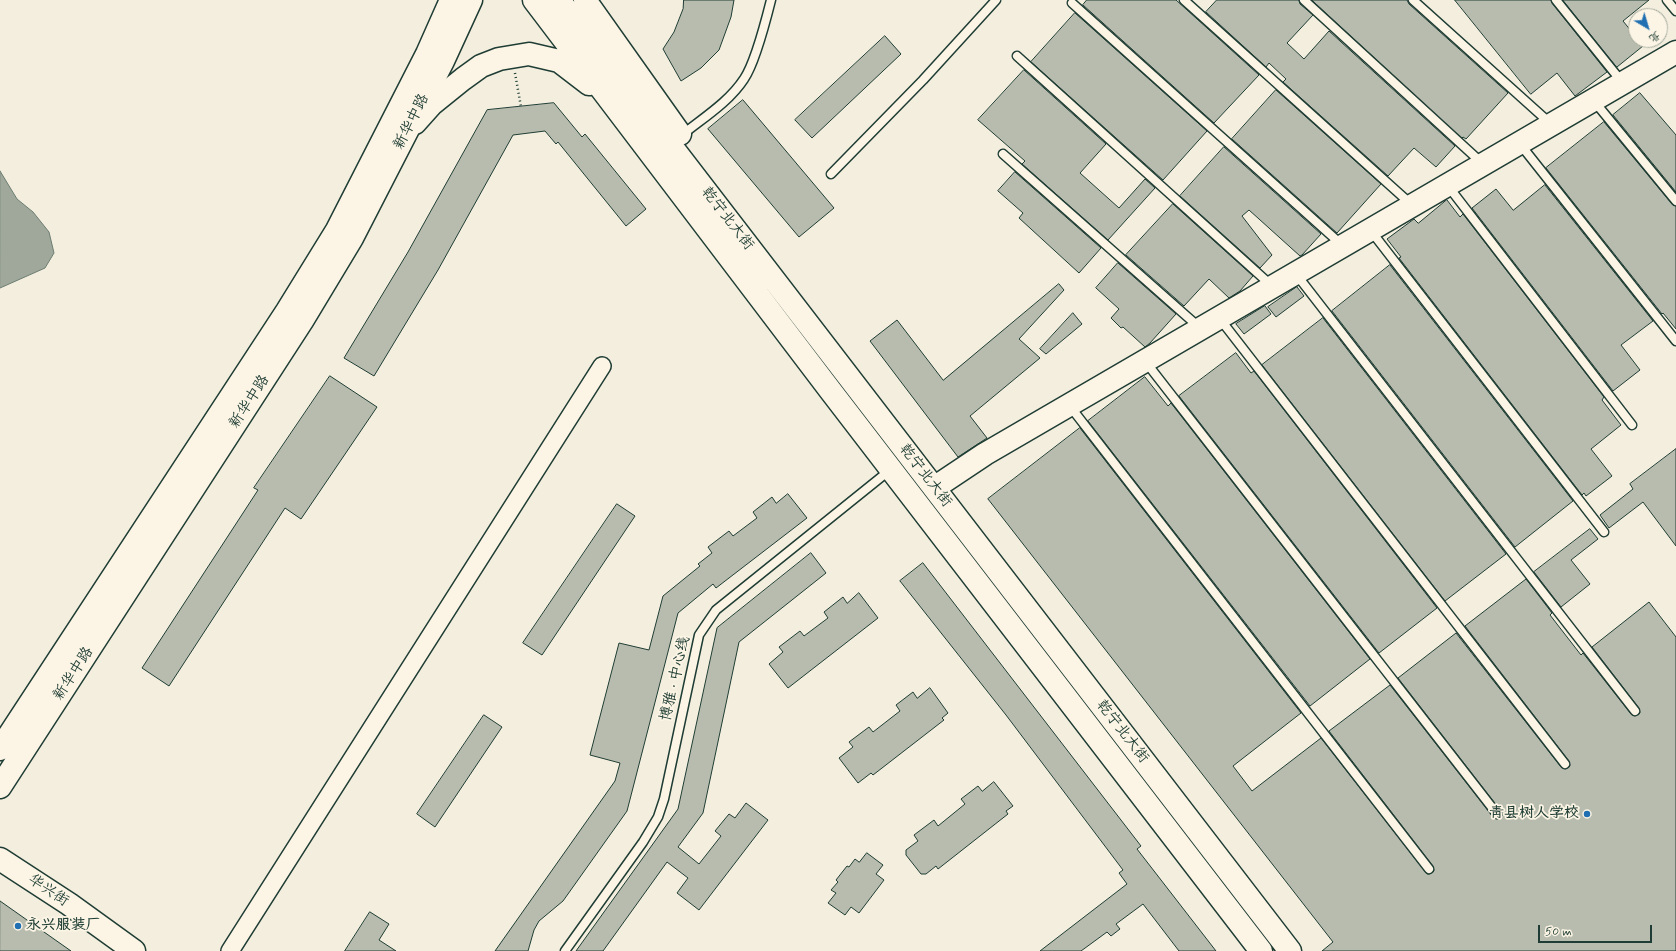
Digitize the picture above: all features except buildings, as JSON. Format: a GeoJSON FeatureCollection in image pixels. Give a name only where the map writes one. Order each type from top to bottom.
{"type":"FeatureCollection","features":[{"type":"Feature","properties":{"kind":"main road"},"geometry":{"type":"LineString","coordinates":[[427,54],[440,0]]}},
{"type":"Feature","properties":{"kind":"main road","name":"新华中路"},"geometry":{"type":"LineString","coordinates":[[0,750],[287,311],[337,230],[427,54],[451,0]]}},
{"type":"Feature","properties":{"kind":"main road","name":"新华中路"},"geometry":{"type":"LineString","coordinates":[[0,787],[302,321],[352,238],[443,61],[471,0]]}},
{"type":"Feature","properties":{"kind":"main road","name":"乾宁北大街"},"geometry":{"type":"LineString","coordinates":[[534,0],[891,469],[1261,951]]}},
{"type":"Feature","properties":{"kind":"main road","name":"乾宁北大街"},"geometry":{"type":"LineString","coordinates":[[559,0],[1290,951]]}},
{"type":"Feature","properties":{"kind":"main road"},"geometry":{"type":"LineString","coordinates":[[585,0],[744,224],[755,255]]}},
{"type":"Feature","properties":{"kind":"main road"},"geometry":{"type":"LineString","coordinates":[[934,488],[985,454],[1676,52]]}},
{"type":"Feature","properties":{"kind":"main road"},"geometry":{"type":"LineString","coordinates":[[406,133],[432,104],[481,66],[499,59],[529,54],[559,61],[586,81],[645,146]]}},
{"type":"Feature","properties":{"kind":"main road","name":"华兴街"},"geometry":{"type":"LineString","coordinates":[[0,859],[69,904],[134,951]]}},
{"type":"Feature","properties":{"kind":"street"},"geometry":{"type":"LineString","coordinates":[[230,951],[602,366]]}},
{"type":"Feature","properties":{"kind":"lane"},"geometry":{"type":"LineString","coordinates":[[681,136],[725,101],[745,78],[756,50],[771,0]]}},
{"type":"Feature","properties":{"kind":"lane"},"geometry":{"type":"LineString","coordinates":[[831,174],[923,80],[996,0]]}},
{"type":"Feature","properties":{"kind":"lane"},"geometry":{"type":"LineString","coordinates":[[1184,0],[1412,205]]}},
{"type":"Feature","properties":{"kind":"lane"},"geometry":{"type":"LineString","coordinates":[[1304,0],[1483,164]]}},
{"type":"Feature","properties":{"kind":"lane"},"geometry":{"type":"LineString","coordinates":[[1414,0],[1551,125]]}},
{"type":"Feature","properties":{"kind":"lane"},"geometry":{"type":"LineString","coordinates":[[1556,0],[1623,83]]}},
{"type":"Feature","properties":{"kind":"lane"},"geometry":{"type":"LineString","coordinates":[[1667,0],[1676,11]]}},
{"type":"Feature","properties":{"kind":"lane"},"geometry":{"type":"LineString","coordinates":[[1072,3],[1343,246]]}},
{"type":"Feature","properties":{"kind":"lane"},"geometry":{"type":"LineString","coordinates":[[1017,56],[1273,287]]}},
{"type":"Feature","properties":{"kind":"lane"},"geometry":{"type":"LineString","coordinates":[[1593,100],[1676,201]]}},
{"type":"Feature","properties":{"kind":"lane"},"geometry":{"type":"LineString","coordinates":[[1519,143],[1676,341]]}},
{"type":"Feature","properties":{"kind":"lane"},"geometry":{"type":"LineString","coordinates":[[1003,154],[1201,328]]}},
{"type":"Feature","properties":{"kind":"lane"},"geometry":{"type":"LineString","coordinates":[[1447,185],[1632,425]]}},
{"type":"Feature","properties":{"kind":"lane"},"geometry":{"type":"LineString","coordinates":[[1370,230],[1604,532]]}},
{"type":"Feature","properties":{"kind":"lane"},"geometry":{"type":"LineString","coordinates":[[1295,274],[1635,711]]}},
{"type":"Feature","properties":{"kind":"lane"},"geometry":{"type":"LineString","coordinates":[[1219,318],[1565,764]]}},
{"type":"Feature","properties":{"kind":"lane"},"geometry":{"type":"LineString","coordinates":[[1145,361],[1497,814]]}},
{"type":"Feature","properties":{"kind":"lane"},"geometry":{"type":"LineString","coordinates":[[1069,405],[1429,869]]}},
{"type":"Feature","properties":{"kind":"lane","name":"博雅 · 中心线"},"geometry":{"type":"LineString","coordinates":[[565,951],[643,842],[658,817],[664,799],[699,635],[706,623],[716,610],[891,469]]}},
{"type":"Feature","properties":{"kind":"path"},"geometry":{"type":"LineString","coordinates":[[512,57],[521,106]]}},
{"type":"Feature","properties":{"kind":"shaded area"},"geometry":{"type":"Polygon","coordinates":[[[0,171],[17,199],[33,212],[49,232],[54,253],[45,268],[0,288],[0,171]]]}},
{"type":"Feature","properties":{"kind":"place","name":"青县树人学校"},"geometry":{"type":"Point","coordinates":[1587,814]}},
{"type":"Feature","properties":{"kind":"place","name":"永兴服装厂"},"geometry":{"type":"Point","coordinates":[18,926]}}]}
